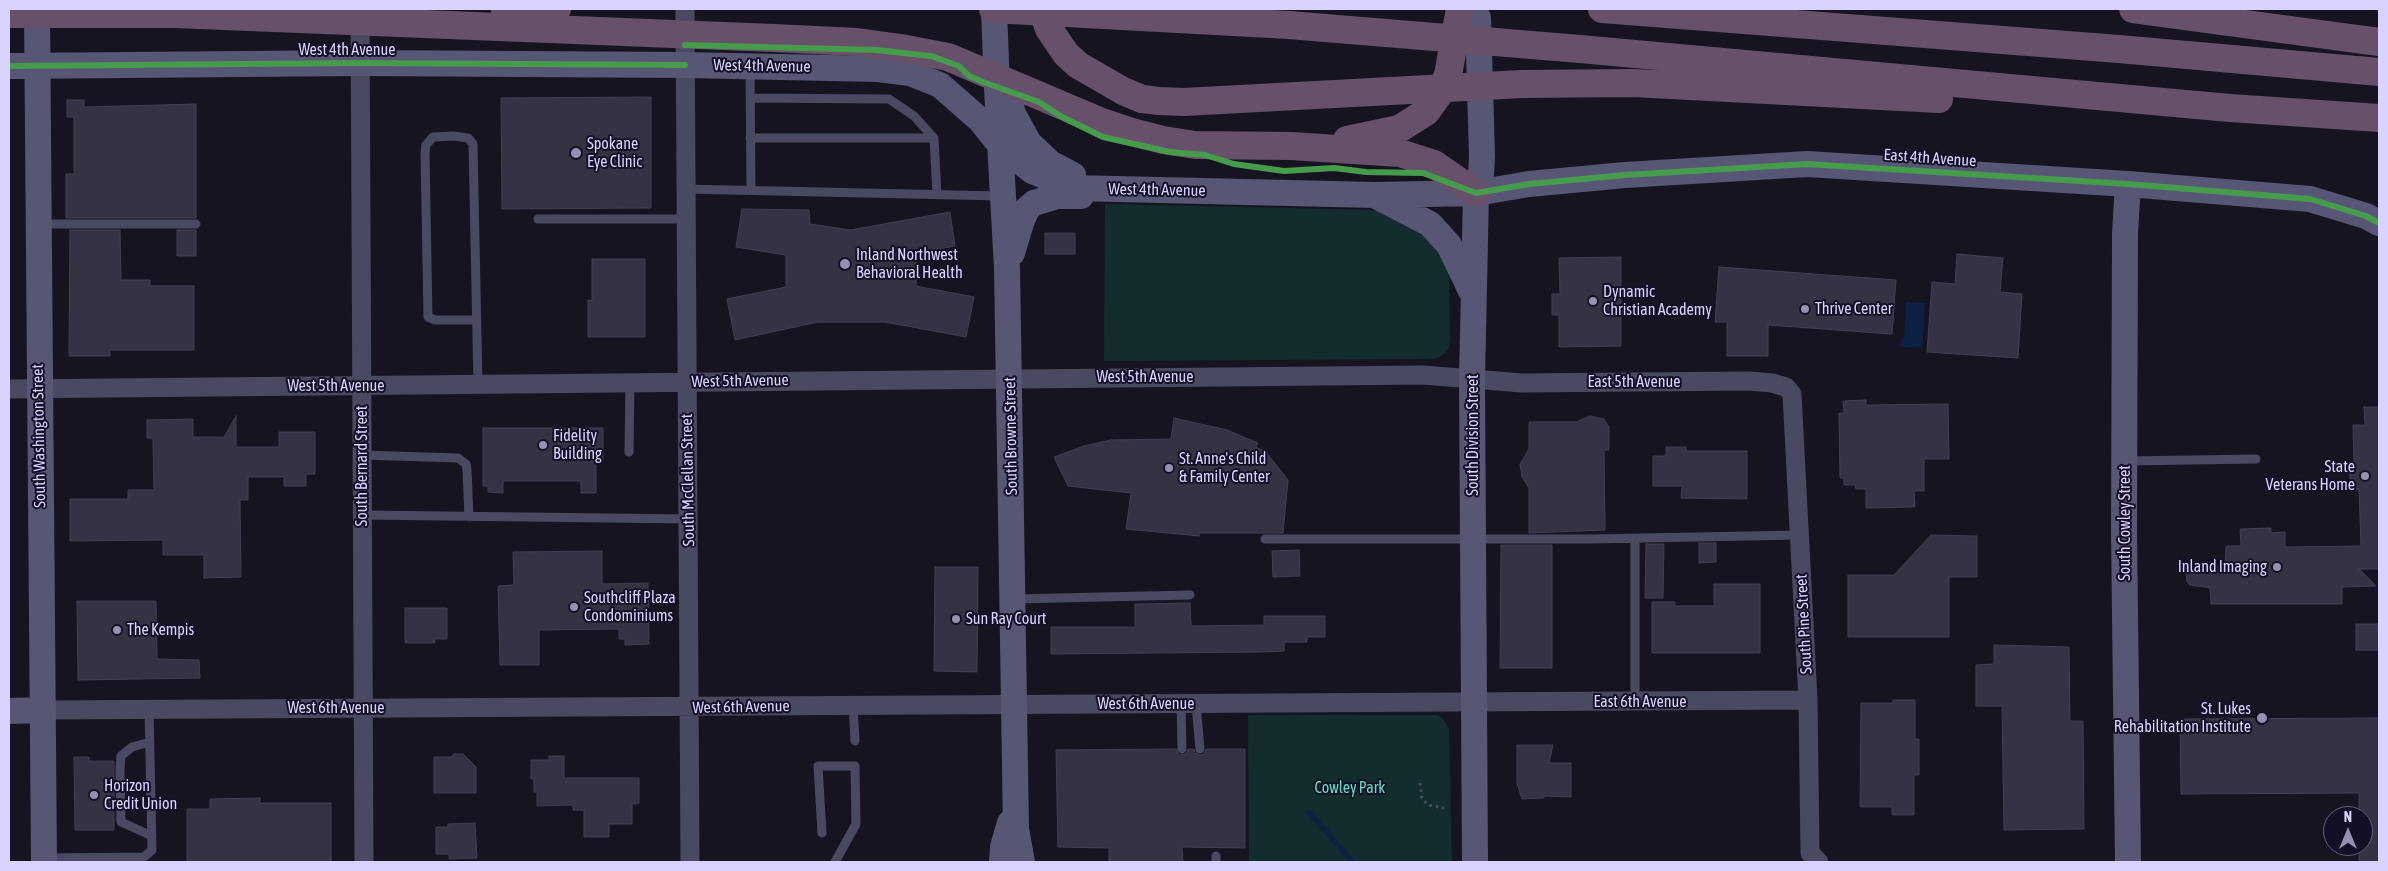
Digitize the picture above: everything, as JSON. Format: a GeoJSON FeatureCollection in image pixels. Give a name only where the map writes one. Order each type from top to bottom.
{"type":"FeatureCollection","features":[{"type":"Feature","properties":{"kind":"highway"},"geometry":{"type":"LineString","coordinates":[[9,14],[175,14],[557,9]]}},
{"type":"Feature","properties":{"kind":"highway"},"geometry":{"type":"LineString","coordinates":[[994,9],[1289,25],[2230,108],[2379,118]]}},
{"type":"Feature","properties":{"kind":"highway"},"geometry":{"type":"LineString","coordinates":[[1042,9],[1049,29],[1066,54],[1090,74],[1142,99],[1184,102],[1522,84],[1642,83],[1870,97],[2230,108]]}},
{"type":"Feature","properties":{"kind":"highway"},"geometry":{"type":"LineString","coordinates":[[1291,146],[1380,134],[1399,129],[1426,112],[1439,94],[1448,75],[1455,45],[1460,9]]}},
{"type":"Feature","properties":{"kind":"highway"},"geometry":{"type":"LineString","coordinates":[[1602,9],[2119,49],[2379,72]]}},
{"type":"Feature","properties":{"kind":"highway"},"geometry":{"type":"LineString","coordinates":[[2133,9],[2379,42]]}},
{"type":"Feature","properties":{"kind":"highway"},"geometry":{"type":"LineString","coordinates":[[175,14],[857,42],[948,57],[1099,121],[1163,140],[1195,145],[1291,146],[1400,154],[1434,164],[1476,193]]}},
{"type":"Feature","properties":{"kind":"street","name":"South Washington Street"},"geometry":{"type":"LineString","coordinates":[[37,9],[44,860]]}},
{"type":"Feature","properties":{"kind":"street","name":"South Bernard Street"},"geometry":{"type":"LineString","coordinates":[[360,9],[364,862]]}},
{"type":"Feature","properties":{"kind":"street","name":"South McClellan Street"},"geometry":{"type":"LineString","coordinates":[[685,9],[690,862]]}},
{"type":"Feature","properties":{"kind":"street","name":"South Browne Street"},"geometry":{"type":"LineString","coordinates":[[994,9],[994,38],[1008,268],[1016,829],[1022,862]]}},
{"type":"Feature","properties":{"kind":"street","name":"South Division Street"},"geometry":{"type":"LineString","coordinates":[[1474,9],[1478,18],[1482,133],[1481,174],[1476,193],[1472,380],[1475,862]]}},
{"type":"Feature","properties":{"kind":"street"},"geometry":{"type":"LineString","coordinates":[[994,38],[1013,114],[1029,143],[1050,163],[1067,173],[1129,189]]}},
{"type":"Feature","properties":{"kind":"street","name":"West 4th Avenue"},"geometry":{"type":"LineString","coordinates":[[9,66],[360,63],[685,64],[840,67],[910,73],[940,85],[980,120],[1000,145],[1032,171],[1073,188],[1375,195],[1476,193]]}},
{"type":"Feature","properties":{"kind":"street","name":"East 4th Avenue"},"geometry":{"type":"LineString","coordinates":[[1476,193],[1529,184],[1625,175],[1807,164],[2128,184],[2310,199],[2366,216],[2379,223]]}},
{"type":"Feature","properties":{"kind":"street","name":"South Cowley Street"},"geometry":{"type":"LineString","coordinates":[[2128,184],[2125,233],[2128,862]]}},
{"type":"Feature","properties":{"kind":"street"},"geometry":{"type":"LineString","coordinates":[[1008,268],[1022,220],[1027,209],[1034,203],[1057,196],[1109,196],[1129,189]]}},
{"type":"Feature","properties":{"kind":"street"},"geometry":{"type":"LineString","coordinates":[[1375,195],[1430,224],[1450,245],[1474,298]]}},
{"type":"Feature","properties":{"kind":"street","name":"West 5th Avenue"},"geometry":{"type":"LineString","coordinates":[[9,388],[1423,376],[1472,380]]}},
{"type":"Feature","properties":{"kind":"street","name":"East 5th Avenue"},"geometry":{"type":"LineString","coordinates":[[1472,380],[1522,383],[1749,381],[1786,387],[1792,394]]}},
{"type":"Feature","properties":{"kind":"street","name":"South Pine Street"},"geometry":{"type":"LineString","coordinates":[[1792,394],[1815,858]]}},
{"type":"Feature","properties":{"kind":"street","name":"East 6th Avenue"},"geometry":{"type":"LineString","coordinates":[[1473,703],[1808,700]]}},
{"type":"Feature","properties":{"kind":"street","name":"West 6th Avenue"},"geometry":{"type":"LineString","coordinates":[[9,711],[690,708],[1015,704],[1473,703]]}},
{"type":"Feature","properties":{"kind":"street"},"geometry":{"type":"LineString","coordinates":[[1002,862],[1003,847],[1016,806]]}},
{"type":"Feature","properties":{"kind":"lane"},"geometry":{"type":"LineString","coordinates":[[750,66],[751,190]]}},
{"type":"Feature","properties":{"kind":"lane"},"geometry":{"type":"LineString","coordinates":[[750,98],[889,99],[914,116],[934,138],[936,195]]}},
{"type":"Feature","properties":{"kind":"lane"},"geometry":{"type":"LineString","coordinates":[[477,320],[435,320],[428,317],[425,152],[426,145],[433,137],[453,136],[468,138],[473,144],[477,320],[478,385]]}},
{"type":"Feature","properties":{"kind":"lane"},"geometry":{"type":"LineString","coordinates":[[750,138],[934,138]]}},
{"type":"Feature","properties":{"kind":"lane"},"geometry":{"type":"LineString","coordinates":[[685,189],[1003,196]]}},
{"type":"Feature","properties":{"kind":"lane"},"geometry":{"type":"LineString","coordinates":[[538,219],[685,219]]}},
{"type":"Feature","properties":{"kind":"lane"},"geometry":{"type":"LineString","coordinates":[[38,224],[196,224]]}},
{"type":"Feature","properties":{"kind":"lane"},"geometry":{"type":"LineString","coordinates":[[629,452],[630,383]]}},
{"type":"Feature","properties":{"kind":"lane"},"geometry":{"type":"LineString","coordinates":[[362,455],[458,458],[466,464],[468,470],[469,517]]}},
{"type":"Feature","properties":{"kind":"lane"},"geometry":{"type":"LineString","coordinates":[[2125,461],[2256,459]]}},
{"type":"Feature","properties":{"kind":"lane"},"geometry":{"type":"LineString","coordinates":[[363,515],[688,519]]}},
{"type":"Feature","properties":{"kind":"lane"},"geometry":{"type":"LineString","coordinates":[[1265,538],[1635,538],[1799,535]]}},
{"type":"Feature","properties":{"kind":"lane"},"geometry":{"type":"LineString","coordinates":[[1635,538],[1635,702]]}},
{"type":"Feature","properties":{"kind":"lane"},"geometry":{"type":"LineString","coordinates":[[1013,599],[1190,595]]}},
{"type":"Feature","properties":{"kind":"lane"},"geometry":{"type":"LineString","coordinates":[[1182,749],[1189,704]]}},
{"type":"Feature","properties":{"kind":"lane"},"geometry":{"type":"LineString","coordinates":[[1189,704],[1200,749]]}},
{"type":"Feature","properties":{"kind":"lane"},"geometry":{"type":"LineString","coordinates":[[853,705],[855,741]]}},
{"type":"Feature","properties":{"kind":"lane"},"geometry":{"type":"LineString","coordinates":[[44,860],[144,860],[152,850],[150,709]]}},
{"type":"Feature","properties":{"kind":"lane"},"geometry":{"type":"LineString","coordinates":[[150,742],[132,747],[121,756],[121,822],[152,836]]}},
{"type":"Feature","properties":{"kind":"lane"},"geometry":{"type":"LineString","coordinates":[[822,833],[818,766],[855,766],[856,824],[835,862]]}},
{"type":"Feature","properties":{"kind":"path"},"geometry":{"type":"LineString","coordinates":[[1420,783],[1422,799],[1428,805],[1444,808]]}},
{"type":"Feature","properties":{"kind":"green space"},"geometry":{"type":"Polygon","coordinates":[[[1105,204],[1380,210],[1418,224],[1445,259],[1449,277],[1450,340],[1448,349],[1442,356],[1433,359],[1104,361],[1105,204]]]}},
{"type":"Feature","properties":{"kind":"green space","name":"Cowley Park"},"geometry":{"type":"Polygon","coordinates":[[[1248,715],[1436,715],[1442,717],[1449,728],[1452,862],[1249,862],[1248,715]]]}},
{"type":"Feature","properties":{"kind":"water"},"geometry":{"type":"Polygon","coordinates":[[[1906,302],[1925,303],[1922,348],[1900,347],[1901,339],[1904,339],[1906,302]]]}},
{"type":"Feature","properties":{"kind":"building","name":"Spokane Eye Clinic"},"geometry":{"type":"Polygon","coordinates":[[[651,97],[651,208],[502,209],[501,98],[651,97]]]}},
{"type":"Feature","properties":{"kind":"building"},"geometry":{"type":"Polygon","coordinates":[[[67,100],[84,100],[84,107],[196,104],[196,218],[66,218],[66,174],[74,174],[74,117],[67,117],[67,100]]]}},
{"type":"Feature","properties":{"kind":"building"},"geometry":{"type":"Polygon","coordinates":[[[742,209],[809,210],[810,224],[851,230],[950,212],[955,246],[917,253],[916,286],[974,297],[966,337],[885,322],[818,322],[735,340],[727,299],[786,287],[786,255],[736,247],[742,209]]]}},
{"type":"Feature","properties":{"kind":"building"},"geometry":{"type":"Polygon","coordinates":[[[70,230],[120,230],[121,280],[150,280],[150,286],[194,286],[194,350],[110,350],[110,356],[69,356],[70,230]]]}},
{"type":"Feature","properties":{"kind":"building"},"geometry":{"type":"Polygon","coordinates":[[[177,230],[196,230],[196,256],[177,256],[177,230]]]}},
{"type":"Feature","properties":{"kind":"building"},"geometry":{"type":"Polygon","coordinates":[[[1045,233],[1075,233],[1075,254],[1045,254],[1045,233]]]}},
{"type":"Feature","properties":{"kind":"building"},"geometry":{"type":"Polygon","coordinates":[[[1957,254],[2003,258],[2000,292],[2022,294],[2018,358],[1927,352],[1932,282],[1955,284],[1957,254]]]}},
{"type":"Feature","properties":{"kind":"building"},"geometry":{"type":"Polygon","coordinates":[[[1621,257],[1621,346],[1559,347],[1559,315],[1552,315],[1552,294],[1560,294],[1559,258],[1621,257]]]}},
{"type":"Feature","properties":{"kind":"building"},"geometry":{"type":"Polygon","coordinates":[[[592,259],[645,259],[645,337],[588,337],[588,300],[592,301],[592,259]]]}},
{"type":"Feature","properties":{"kind":"building"},"geometry":{"type":"Polygon","coordinates":[[[1719,267],[1896,280],[1892,334],[1768,325],[1768,356],[1727,356],[1727,322],[1715,322],[1719,267]]]}},
{"type":"Feature","properties":{"kind":"building"},"geometry":{"type":"Polygon","coordinates":[[[1866,400],[1866,405],[1948,404],[1949,459],[1924,459],[1924,491],[1914,491],[1915,507],[1866,508],[1866,489],[1856,489],[1855,485],[1844,485],[1844,478],[1840,478],[1839,413],[1844,413],[1843,401],[1866,400]]]}},
{"type":"Feature","properties":{"kind":"building","name":"Inland Imaging"},"geometry":{"type":"Polygon","coordinates":[[[2364,407],[2379,407],[2379,569],[2359,569],[2376,586],[2342,587],[2342,604],[2211,604],[2210,588],[2190,585],[2187,582],[2187,570],[2197,567],[2225,566],[2226,546],[2241,546],[2240,529],[2271,528],[2271,533],[2285,532],[2285,547],[2361,546],[2359,489],[2350,489],[2350,463],[2354,463],[2353,425],[2365,425],[2364,407]]]}},
{"type":"Feature","properties":{"kind":"building"},"geometry":{"type":"Polygon","coordinates":[[[236,416],[236,447],[279,447],[279,432],[315,432],[315,474],[306,474],[306,486],[284,486],[284,477],[248,477],[248,500],[240,500],[241,577],[204,578],[204,555],[163,555],[163,540],[70,541],[70,499],[128,499],[128,490],[154,490],[153,438],[147,438],[147,420],[193,419],[193,437],[224,437],[236,416]]]}},
{"type":"Feature","properties":{"kind":"building"},"geometry":{"type":"Polygon","coordinates":[[[1590,416],[1604,419],[1609,427],[1609,450],[1604,450],[1605,530],[1529,533],[1529,488],[1522,477],[1520,464],[1529,449],[1529,422],[1576,422],[1590,416]]]}},
{"type":"Feature","properties":{"kind":"building","name":"St. Anne's Child & Family Center"},"geometry":{"type":"Polygon","coordinates":[[[1174,418],[1227,430],[1258,443],[1256,447],[1266,452],[1288,480],[1283,533],[1199,533],[1199,536],[1126,529],[1131,493],[1068,486],[1054,457],[1084,446],[1111,440],[1171,439],[1174,418]]]}},
{"type":"Feature","properties":{"kind":"building","name":"Fidelity Building"},"geometry":{"type":"Polygon","coordinates":[[[483,428],[603,428],[603,461],[596,461],[596,493],[581,493],[581,481],[503,481],[503,493],[488,492],[488,486],[483,486],[483,428]]]}},
{"type":"Feature","properties":{"kind":"building"},"geometry":{"type":"Polygon","coordinates":[[[1666,447],[1686,447],[1686,451],[1747,451],[1747,499],[1681,498],[1682,486],[1653,486],[1653,456],[1666,456],[1666,447]]]}},
{"type":"Feature","properties":{"kind":"building"},"geometry":{"type":"Polygon","coordinates":[[[1931,535],[1977,536],[1977,577],[1949,577],[1949,637],[1848,637],[1848,575],[1894,575],[1931,535]]]}},
{"type":"Feature","properties":{"kind":"building"},"geometry":{"type":"Polygon","coordinates":[[[1699,543],[1716,543],[1716,562],[1699,563],[1699,543]]]}},
{"type":"Feature","properties":{"kind":"building"},"geometry":{"type":"Polygon","coordinates":[[[1646,544],[1664,544],[1663,598],[1645,598],[1646,544]]]}},
{"type":"Feature","properties":{"kind":"building"},"geometry":{"type":"Polygon","coordinates":[[[1501,545],[1552,545],[1552,668],[1500,668],[1501,545]]]}},
{"type":"Feature","properties":{"kind":"building"},"geometry":{"type":"Polygon","coordinates":[[[1299,550],[1300,576],[1273,577],[1272,551],[1299,550]]]}},
{"type":"Feature","properties":{"kind":"building","name":"Southcliff Plaza Condominiums"},"geometry":{"type":"Polygon","coordinates":[[[602,551],[602,584],[648,583],[649,644],[625,645],[625,639],[619,639],[619,629],[539,630],[539,665],[500,665],[498,586],[514,585],[513,552],[602,551]]]}},
{"type":"Feature","properties":{"kind":"building","name":"Sun Ray Court"},"geometry":{"type":"Polygon","coordinates":[[[935,567],[978,567],[977,672],[934,671],[935,567]]]}},
{"type":"Feature","properties":{"kind":"building"},"geometry":{"type":"Polygon","coordinates":[[[1714,584],[1760,584],[1760,653],[1652,653],[1652,602],[1675,602],[1675,606],[1714,606],[1714,584]]]}},
{"type":"Feature","properties":{"kind":"building","name":"The Kempis"},"geometry":{"type":"Polygon","coordinates":[[[77,601],[156,601],[157,659],[199,660],[200,678],[78,680],[77,601]]]}},
{"type":"Feature","properties":{"kind":"building"},"geometry":{"type":"Polygon","coordinates":[[[1190,603],[1191,626],[1264,625],[1264,616],[1325,616],[1325,637],[1307,637],[1307,642],[1284,642],[1284,651],[1051,654],[1051,627],[1135,627],[1135,604],[1190,603]]]}},
{"type":"Feature","properties":{"kind":"building"},"geometry":{"type":"Polygon","coordinates":[[[405,608],[447,608],[447,639],[435,639],[435,643],[405,643],[405,608]]]}},
{"type":"Feature","properties":{"kind":"building"},"geometry":{"type":"Polygon","coordinates":[[[2356,624],[2379,624],[2379,650],[2356,650],[2356,624]]]}},
{"type":"Feature","properties":{"kind":"building"},"geometry":{"type":"Polygon","coordinates":[[[1994,645],[2069,647],[2070,721],[2083,721],[2084,829],[2004,830],[2002,706],[1976,706],[1976,665],[1994,664],[1994,645]]]}},
{"type":"Feature","properties":{"kind":"building"},"geometry":{"type":"Polygon","coordinates":[[[1893,700],[1915,700],[1915,739],[1919,739],[1919,775],[1914,775],[1914,815],[1892,815],[1892,807],[1860,807],[1861,703],[1893,703],[1893,700]]]}},
{"type":"Feature","properties":{"kind":"building"},"geometry":{"type":"Polygon","coordinates":[[[2379,718],[2379,862],[2359,862],[2359,856],[2373,856],[2373,806],[2359,806],[2359,793],[2181,794],[2180,719],[2379,718]]]}},
{"type":"Feature","properties":{"kind":"building"},"geometry":{"type":"Polygon","coordinates":[[[1517,745],[1553,745],[1549,763],[1571,763],[1571,797],[1544,796],[1544,798],[1522,799],[1517,783],[1517,745]]]}},
{"type":"Feature","properties":{"kind":"building"},"geometry":{"type":"Polygon","coordinates":[[[1176,749],[1179,755],[1186,754],[1188,749],[1194,749],[1195,753],[1200,755],[1204,754],[1206,749],[1245,749],[1245,848],[1182,847],[1183,862],[1109,862],[1109,848],[1058,847],[1056,750],[1176,749]]]}},
{"type":"Feature","properties":{"kind":"building"},"geometry":{"type":"Polygon","coordinates":[[[454,754],[463,754],[476,767],[476,793],[434,793],[434,757],[451,757],[454,754]]]}},
{"type":"Feature","properties":{"kind":"building"},"geometry":{"type":"Polygon","coordinates":[[[549,756],[564,756],[564,778],[639,778],[639,803],[632,804],[632,824],[609,824],[609,837],[584,837],[584,810],[573,810],[573,805],[537,806],[537,792],[534,792],[534,779],[531,779],[531,760],[549,760],[549,756]]]}},
{"type":"Feature","properties":{"kind":"building","name":"Horizon Credit Union"},"geometry":{"type":"Polygon","coordinates":[[[74,757],[89,757],[89,761],[114,761],[114,830],[75,830],[74,757]]]}},
{"type":"Feature","properties":{"kind":"building"},"geometry":{"type":"Polygon","coordinates":[[[260,798],[260,803],[331,803],[331,862],[187,862],[187,809],[210,809],[210,799],[260,798]]]}},
{"type":"Feature","properties":{"kind":"building"},"geometry":{"type":"Polygon","coordinates":[[[475,823],[477,858],[449,859],[449,854],[436,854],[436,827],[448,827],[448,824],[475,823]]]}},
{"type":"Feature","properties":{"kind":"waterway"},"geometry":{"type":"LineString","coordinates":[[1309,812],[1353,862]]}},
{"type":"Feature","properties":{"kind":"cycle path"},"geometry":{"type":"LineString","coordinates":[[685,45],[876,50],[931,56],[959,66],[969,76],[983,82],[1039,102],[1062,117],[1103,137],[1170,152],[1205,155],[1234,164],[1284,171],[1334,168],[1366,172],[1423,173],[1476,193],[1529,184],[1625,175],[1807,164],[2128,184],[2310,199],[2366,216],[2379,223]]}},
{"type":"Feature","properties":{"kind":"cycle path"},"geometry":{"type":"LineString","coordinates":[[9,66],[360,63],[685,65]]}},
{"type":"Feature","properties":{"kind":"place","name":"Spokane Eye Clinic"},"geometry":{"type":"Point","coordinates":[576,153]}},
{"type":"Feature","properties":{"kind":"place","name":"Inland Northwest Behavioral Health"},"geometry":{"type":"Point","coordinates":[845,264]}},
{"type":"Feature","properties":{"kind":"place","name":"Dynamic Christian Academy"},"geometry":{"type":"Point","coordinates":[1593,301]}},
{"type":"Feature","properties":{"kind":"place","name":"Thrive Center"},"geometry":{"type":"Point","coordinates":[1805,309]}},
{"type":"Feature","properties":{"kind":"place","name":"Fidelity Building"},"geometry":{"type":"Point","coordinates":[543,445]}},
{"type":"Feature","properties":{"kind":"place","name":"St. Anne's Child & Family Center"},"geometry":{"type":"Point","coordinates":[1169,468]}},
{"type":"Feature","properties":{"kind":"place","name":"State Veterans Home"},"geometry":{"type":"Point","coordinates":[2365,476]}},
{"type":"Feature","properties":{"kind":"place","name":"Inland Imaging"},"geometry":{"type":"Point","coordinates":[2277,567]}},
{"type":"Feature","properties":{"kind":"place","name":"Southcliff Plaza Condominiums"},"geometry":{"type":"Point","coordinates":[574,607]}},
{"type":"Feature","properties":{"kind":"place","name":"Sun Ray Court"},"geometry":{"type":"Point","coordinates":[956,619]}},
{"type":"Feature","properties":{"kind":"place","name":"The Kempis"},"geometry":{"type":"Point","coordinates":[117,630]}},
{"type":"Feature","properties":{"kind":"place","name":"St. Lukes Rehabilitation Institute"},"geometry":{"type":"Point","coordinates":[2262,718]}},
{"type":"Feature","properties":{"kind":"place","name":"Horizon Credit Union"},"geometry":{"type":"Point","coordinates":[94,795]}}]}
